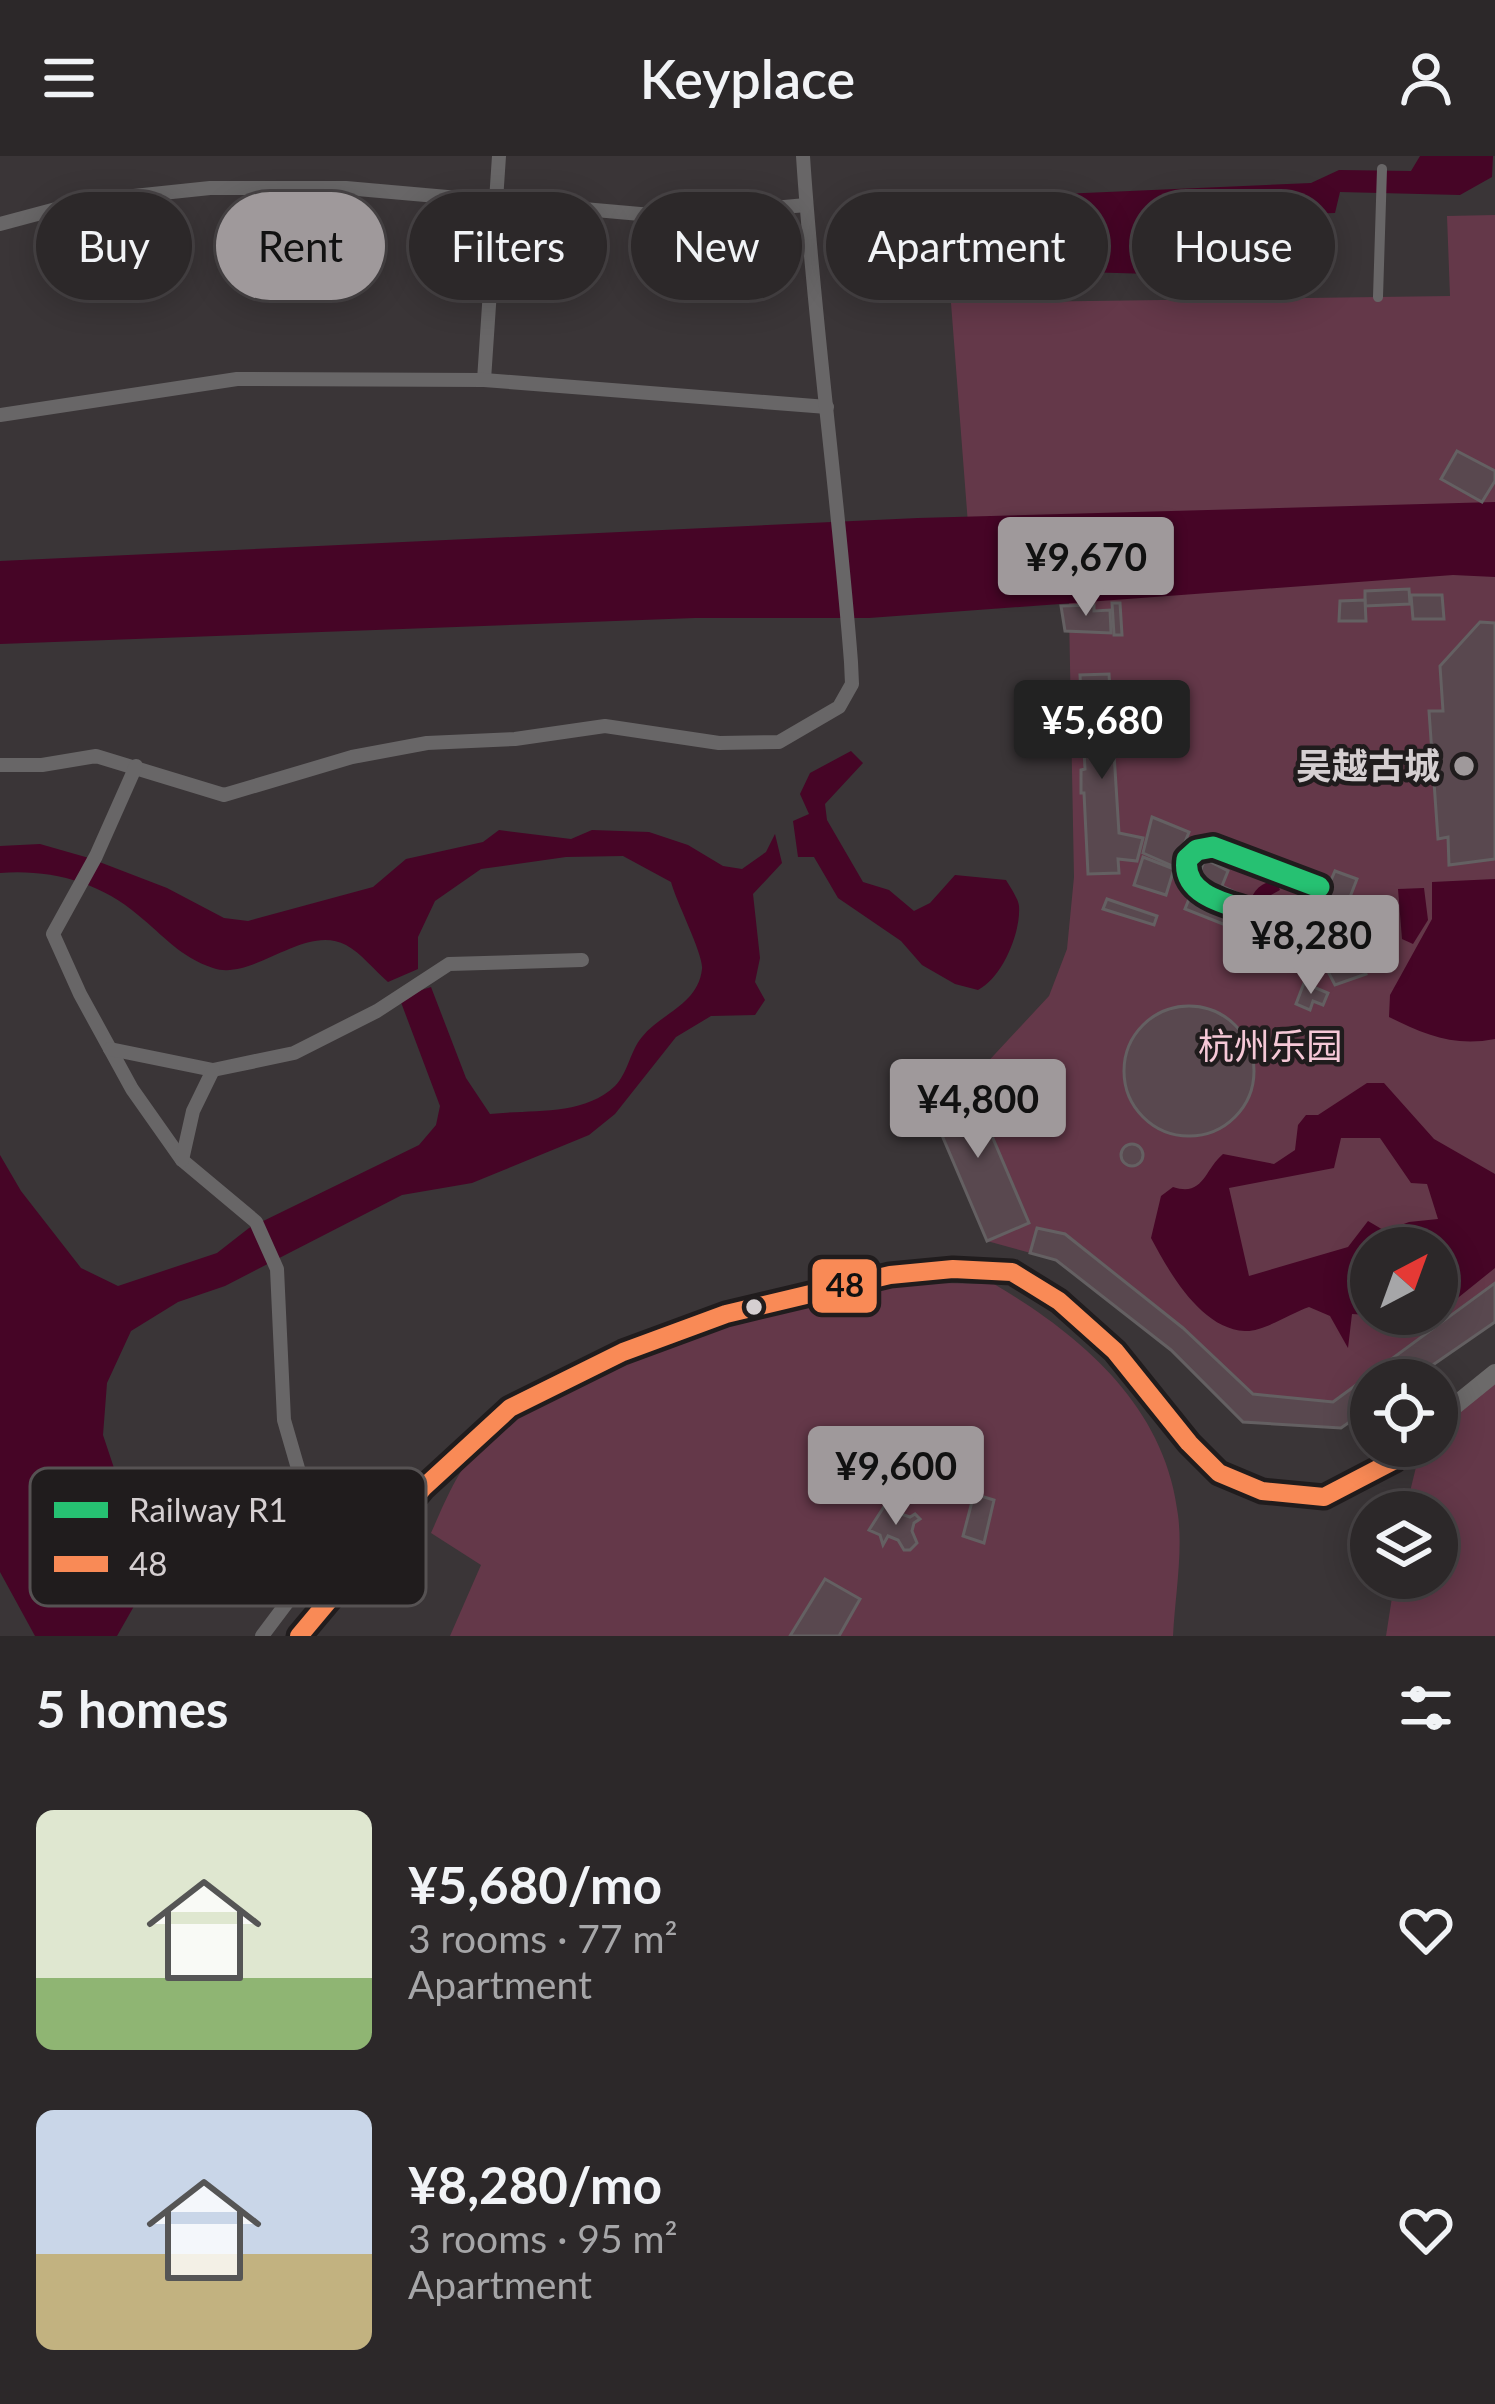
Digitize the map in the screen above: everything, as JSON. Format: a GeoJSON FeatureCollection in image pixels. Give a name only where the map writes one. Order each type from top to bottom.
{"type":"FeatureCollection","features":[{"type":"Feature","properties":{"kind":"main road"},"geometry":{"type":"LineString","coordinates":[[426,1485],[510,1408],[623,1352],[726,1314],[890,1275],[953,1269],[1012,1272],[1059,1301],[1115,1352],[1189,1443],[1220,1473],[1262,1491],[1324,1497],[1383,1467]]}},
{"type":"Feature","properties":{"kind":"main road"},"geometry":{"type":"LineString","coordinates":[[1458,1403],[1495,1373]]}},
{"type":"Feature","properties":{"kind":"main road"},"geometry":{"type":"LineString","coordinates":[[299,1636],[324,1606]]}},
{"type":"Feature","properties":{"kind":"street"},"geometry":{"type":"LineString","coordinates":[[497,192],[499,156]]}},
{"type":"Feature","properties":{"kind":"street"},"geometry":{"type":"LineString","coordinates":[[0,765],[42,765],[96,756],[224,795],[389,750],[605,726],[719,743],[779,742],[839,707],[852,684],[848,618],[803,156]]}},
{"type":"Feature","properties":{"kind":"street"},"geometry":{"type":"LineString","coordinates":[[1378,297],[1382,169]]}},
{"type":"Feature","properties":{"kind":"street"},"geometry":{"type":"LineString","coordinates":[[0,224],[86,201],[210,188],[409,193]]}},
{"type":"Feature","properties":{"kind":"street"},"geometry":{"type":"LineString","coordinates":[[607,210],[674,217],[806,205]]}},
{"type":"Feature","properties":{"kind":"street"},"geometry":{"type":"LineString","coordinates":[[484,380],[490,300]]}},
{"type":"Feature","properties":{"kind":"street"},"geometry":{"type":"LineString","coordinates":[[0,415],[237,379],[484,380],[827,406]]}},
{"type":"Feature","properties":{"kind":"street"},"geometry":{"type":"LineString","coordinates":[[136,766],[96,856],[53,934],[132,1089],[182,1160],[256,1222],[277,1269],[284,1420],[298,1468]]}},
{"type":"Feature","properties":{"kind":"street"},"geometry":{"type":"LineString","coordinates":[[110,1049],[213,1070],[294,1053],[376,1011],[449,964],[582,960]]}},
{"type":"Feature","properties":{"kind":"street"},"geometry":{"type":"LineString","coordinates":[[182,1160],[193,1111],[213,1070]]}},
{"type":"Feature","properties":{"kind":"street"},"geometry":{"type":"LineString","coordinates":[[262,1636],[284,1606]]}},
{"type":"Feature","properties":{"kind":"green space","name":"杭州乐园"},"geometry":{"type":"Polygon","coordinates":[[[1495,215],[1495,1322],[1441,1359],[1350,1359],[1350,1422],[1341,1428],[1243,1422],[1171,1350],[1056,1260],[987,1241],[927,1100],[969,1082],[1049,996],[1067,949],[1074,877],[1068,560],[971,563],[951,303],[1450,296],[1447,216],[1495,215]]]}},
{"type":"Feature","properties":{"kind":"green space"},"geometry":{"type":"Polygon","coordinates":[[[905,1284],[994,1284],[1087,1351],[1137,1408],[1156,1441],[1178,1515],[1173,1636],[450,1636],[481,1565],[431,1533],[469,1460],[487,1440],[527,1411],[625,1361],[791,1307],[905,1284]]]}},
{"type":"Feature","properties":{"kind":"green space"},"geometry":{"type":"Polygon","coordinates":[[[1495,1382],[1495,1636],[1386,1636],[1392,1599],[1458,1599],[1458,1491],[1410,1491],[1416,1467],[1458,1467],[1458,1411],[1495,1382]]]}},
{"type":"Feature","properties":{"kind":"shaded area"},"geometry":{"type":"Polygon","coordinates":[[[1420,156],[1493,156],[1492,177],[1460,195],[1340,192],[1335,213],[1335,192],[1132,192],[1132,273],[1108,273],[1106,192],[1311,183],[1339,170],[1411,171],[1420,156]]]}},
{"type":"Feature","properties":{"kind":"shaded area"},"geometry":{"type":"Polygon","coordinates":[[[1495,502],[1495,577],[1453,575],[869,618],[695,618],[0,644],[0,561],[918,518],[1495,502]]]}},
{"type":"Feature","properties":{"kind":"shaded area"},"geometry":{"type":"Polygon","coordinates":[[[851,751],[863,763],[825,804],[827,820],[863,882],[889,890],[914,911],[930,903],[955,875],[1006,880],[1016,896],[1019,917],[1013,941],[995,976],[978,990],[955,984],[922,965],[901,941],[838,898],[814,857],[798,857],[793,821],[809,814],[800,794],[810,773],[851,751]]]}},
{"type":"Feature","properties":{"kind":"shaded area"},"geometry":{"type":"Polygon","coordinates":[[[499,830],[571,839],[592,830],[649,832],[688,845],[723,866],[742,869],[766,852],[775,834],[782,863],[753,894],[760,958],[755,982],[765,1000],[755,1015],[711,1016],[676,1037],[615,1114],[589,1135],[472,1183],[402,1195],[225,1286],[178,1302],[131,1331],[107,1383],[103,1435],[114,1468],[30,1468],[30,1606],[134,1606],[117,1636],[35,1636],[0,1572],[0,1155],[21,1191],[81,1268],[118,1286],[217,1253],[249,1228],[419,1145],[436,1125],[440,1106],[399,997],[431,987],[466,1078],[490,1114],[556,1110],[587,1103],[615,1086],[642,1037],[694,991],[702,969],[671,882],[623,856],[566,857],[481,869],[435,901],[418,937],[418,969],[388,982],[352,948],[330,940],[296,946],[245,967],[213,968],[182,952],[123,904],[91,886],[37,873],[0,873],[0,846],[40,844],[89,858],[167,888],[224,918],[248,921],[373,887],[406,859],[483,842],[499,830]]]}},
{"type":"Feature","properties":{"kind":"shaded area"},"geometry":{"type":"Polygon","coordinates":[[[1495,879],[1495,1039],[1440,1038],[1389,1017],[1390,995],[1432,919],[1432,882],[1495,879]]]}},
{"type":"Feature","properties":{"kind":"shaded area"},"geometry":{"type":"Polygon","coordinates":[[[1276,880],[1280,890],[1262,900],[1261,910],[1285,916],[1291,897],[1332,906],[1354,898],[1367,917],[1367,942],[1327,955],[1256,949],[1262,921],[1249,911],[1251,899],[1260,886],[1276,880]]]}},
{"type":"Feature","properties":{"kind":"shaded area"},"geometry":{"type":"Polygon","coordinates":[[[1424,888],[1428,920],[1413,944],[1402,939],[1398,889],[1424,888]]]}},
{"type":"Feature","properties":{"kind":"shaded area"},"geometry":{"type":"Polygon","coordinates":[[[1367,1083],[1384,1083],[1434,1139],[1495,1174],[1495,1268],[1458,1298],[1458,1227],[1396,1227],[1438,1219],[1427,1184],[1411,1183],[1380,1138],[1341,1138],[1334,1168],[1229,1188],[1249,1276],[1350,1244],[1348,1348],[1330,1316],[1309,1307],[1245,1331],[1229,1328],[1201,1310],[1151,1238],[1161,1196],[1173,1187],[1197,1185],[1223,1154],[1274,1164],[1295,1150],[1298,1125],[1306,1115],[1318,1115],[1367,1083]]]}},
{"type":"Feature","properties":{"kind":"building"},"geometry":{"type":"Polygon","coordinates":[[[1457,451],[1495,471],[1495,481],[1482,502],[1441,479],[1457,451]]]}},
{"type":"Feature","properties":{"kind":"building"},"geometry":{"type":"Polygon","coordinates":[[[1409,589],[1410,604],[1365,606],[1365,591],[1409,589]]]}},
{"type":"Feature","properties":{"kind":"building"},"geometry":{"type":"Polygon","coordinates":[[[1411,595],[1442,595],[1444,619],[1413,619],[1411,595]]]}},
{"type":"Feature","properties":{"kind":"building"},"geometry":{"type":"Polygon","coordinates":[[[1365,600],[1366,621],[1339,621],[1340,601],[1365,600]]]}},
{"type":"Feature","properties":{"kind":"building"},"geometry":{"type":"Polygon","coordinates":[[[1112,603],[1120,603],[1122,635],[1114,635],[1112,603]]]}},
{"type":"Feature","properties":{"kind":"building"},"geometry":{"type":"Polygon","coordinates":[[[1094,605],[1094,611],[1110,610],[1111,633],[1065,631],[1061,606],[1094,605]]]}},
{"type":"Feature","properties":{"kind":"building","name":"吴越古城"},"geometry":{"type":"Polygon","coordinates":[[[1480,622],[1495,623],[1495,859],[1449,865],[1448,837],[1438,839],[1429,711],[1443,711],[1440,666],[1480,622]]]}},
{"type":"Feature","properties":{"kind":"building"},"geometry":{"type":"Polygon","coordinates":[[[1109,674],[1119,833],[1143,838],[1137,861],[1118,859],[1119,873],[1088,874],[1081,793],[1081,770],[1085,769],[1080,675],[1109,674]]]}},
{"type":"Feature","properties":{"kind":"building"},"geometry":{"type":"Polygon","coordinates":[[[1152,817],[1189,832],[1175,867],[1143,853],[1152,817]]]}},
{"type":"Feature","properties":{"kind":"building"},"geometry":{"type":"Polygon","coordinates":[[[1143,857],[1174,869],[1166,895],[1134,885],[1143,857]]]}},
{"type":"Feature","properties":{"kind":"building"},"geometry":{"type":"Polygon","coordinates":[[[1205,859],[1228,871],[1222,886],[1241,895],[1228,926],[1185,909],[1205,859]]]}},
{"type":"Feature","properties":{"kind":"building"},"geometry":{"type":"Polygon","coordinates":[[[1311,871],[1331,880],[1335,871],[1357,879],[1345,910],[1300,897],[1311,871]]]}},
{"type":"Feature","properties":{"kind":"building"},"geometry":{"type":"Polygon","coordinates":[[[1107,899],[1157,916],[1154,925],[1103,909],[1107,899]]]}},
{"type":"Feature","properties":{"kind":"building"},"geometry":{"type":"Polygon","coordinates":[[[1335,907],[1345,910],[1337,944],[1357,951],[1366,974],[1335,985],[1324,964],[1346,956],[1342,949],[1320,943],[1335,907]]]}},
{"type":"Feature","properties":{"kind":"building"},"geometry":{"type":"Polygon","coordinates":[[[1304,983],[1328,993],[1323,1005],[1313,1001],[1310,1010],[1296,1004],[1304,983]]]}},
{"type":"Feature","properties":{"kind":"building"},"geometry":{"type":"Polygon","coordinates":[[[1189,1006],[1214,1011],[1235,1025],[1249,1046],[1254,1071],[1249,1096],[1235,1117],[1214,1131],[1189,1136],[1164,1131],[1143,1117],[1129,1096],[1124,1071],[1129,1046],[1143,1025],[1164,1011],[1189,1006]]]}},
{"type":"Feature","properties":{"kind":"building"},"geometry":{"type":"Polygon","coordinates":[[[969,1082],[1029,1223],[987,1241],[927,1100],[969,1082]]]}},
{"type":"Feature","properties":{"kind":"building"},"geometry":{"type":"Polygon","coordinates":[[[1132,1144],[1143,1155],[1132,1166],[1121,1155],[1132,1144]]]}},
{"type":"Feature","properties":{"kind":"building"},"geometry":{"type":"Polygon","coordinates":[[[1037,1228],[1065,1234],[1183,1328],[1253,1394],[1333,1402],[1350,1390],[1350,1422],[1341,1428],[1243,1422],[1171,1350],[1056,1260],[1030,1253],[1037,1228]]]}},
{"type":"Feature","properties":{"kind":"building"},"geometry":{"type":"Polygon","coordinates":[[[1495,1283],[1495,1322],[1441,1359],[1392,1359],[1424,1335],[1458,1335],[1458,1310],[1495,1283]]]}},
{"type":"Feature","properties":{"kind":"building"},"geometry":{"type":"Polygon","coordinates":[[[974,1494],[994,1500],[984,1543],[963,1536],[974,1494]]]}},
{"type":"Feature","properties":{"kind":"building"},"geometry":{"type":"Polygon","coordinates":[[[885,1505],[920,1519],[912,1531],[917,1543],[910,1550],[888,1536],[883,1545],[880,1535],[869,1530],[885,1505]]]}},
{"type":"Feature","properties":{"kind":"building"},"geometry":{"type":"Polygon","coordinates":[[[825,1579],[860,1599],[839,1636],[790,1636],[825,1579]]]}},
{"type":"Feature","properties":{"kind":"rail line","name":"R1"},"geometry":{"type":"LineString","coordinates":[[1262,915],[1201,891],[1187,872],[1187,859],[1197,850],[1213,847],[1319,887]]}},
{"type":"Feature","properties":{"kind":"transit line","name":"48"},"geometry":{"type":"LineString","coordinates":[[426,1485],[510,1408],[623,1352],[726,1314],[890,1275],[953,1269],[1012,1272],[1059,1301],[1115,1351],[1219,1473],[1262,1491],[1324,1497],[1382,1467]]}},
{"type":"Feature","properties":{"kind":"transit line","name":"48"},"geometry":{"type":"LineString","coordinates":[[299,1636],[324,1606]]}},
{"type":"Feature","properties":{"kind":"place","name":"吴越古城"},"geometry":{"type":"Point","coordinates":[1464,766]}}]}
